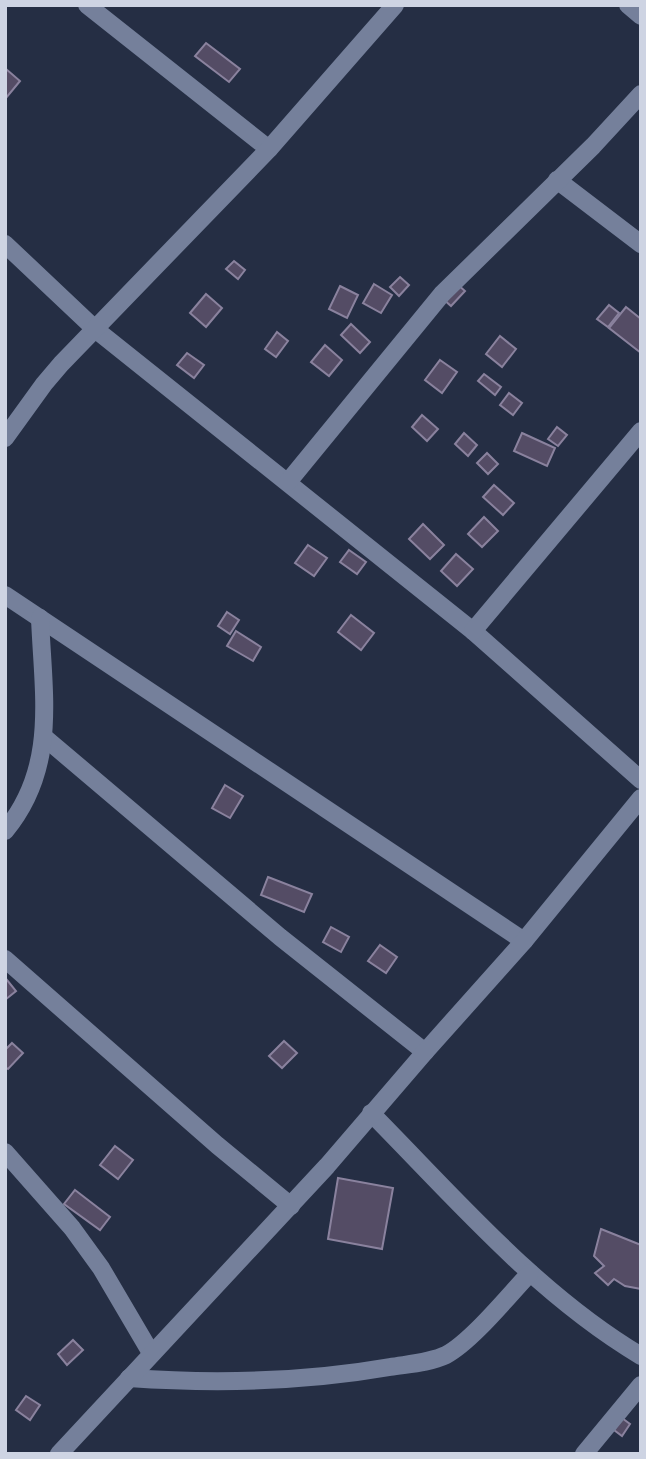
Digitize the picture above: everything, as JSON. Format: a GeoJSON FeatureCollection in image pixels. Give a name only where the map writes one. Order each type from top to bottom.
{"type":"FeatureCollection","features":[{"type":"Feature","properties":{"kind":"street"},"geometry":{"type":"LineString","coordinates":[[86,5],[269,149]]}},
{"type":"Feature","properties":{"kind":"street"},"geometry":{"type":"LineString","coordinates":[[5,438],[44,384],[269,149],[395,5]]}},
{"type":"Feature","properties":{"kind":"street"},"geometry":{"type":"LineString","coordinates":[[628,5],[641,16]]}},
{"type":"Feature","properties":{"kind":"street"},"geometry":{"type":"LineString","coordinates":[[288,482],[442,294],[611,128],[641,94]]}},
{"type":"Feature","properties":{"kind":"street"},"geometry":{"type":"LineString","coordinates":[[557,180],[641,244]]}},
{"type":"Feature","properties":{"kind":"street"},"geometry":{"type":"LineString","coordinates":[[5,244],[95,330],[473,631],[641,779]]}},
{"type":"Feature","properties":{"kind":"street"},"geometry":{"type":"LineString","coordinates":[[473,631],[641,430]]}},
{"type":"Feature","properties":{"kind":"street"},"geometry":{"type":"LineString","coordinates":[[5,595],[524,941]]}},
{"type":"Feature","properties":{"kind":"street"},"geometry":{"type":"LineString","coordinates":[[5,831],[21,812],[34,781],[44,737],[40,618]]}},
{"type":"Feature","properties":{"kind":"street"},"geometry":{"type":"LineString","coordinates":[[44,737],[280,937],[425,1052]]}},
{"type":"Feature","properties":{"kind":"street"},"geometry":{"type":"LineString","coordinates":[[58,1454],[291,1206],[524,941],[641,798]]}},
{"type":"Feature","properties":{"kind":"street"},"geometry":{"type":"LineString","coordinates":[[5,959],[291,1206]]}},
{"type":"Feature","properties":{"kind":"street"},"geometry":{"type":"LineString","coordinates":[[371,1113],[530,1273],[594,1327],[641,1356]]}},
{"type":"Feature","properties":{"kind":"street"},"geometry":{"type":"LineString","coordinates":[[5,1152],[72,1228],[101,1268],[151,1353]]}},
{"type":"Feature","properties":{"kind":"street"},"geometry":{"type":"LineString","coordinates":[[130,1378],[200,1382],[266,1380],[350,1374],[436,1359],[462,1344],[530,1273]]}},
{"type":"Feature","properties":{"kind":"street"},"geometry":{"type":"LineString","coordinates":[[584,1454],[641,1385]]}},
{"type":"Feature","properties":{"kind":"building"},"geometry":{"type":"Polygon","coordinates":[[[206,43],[240,69],[229,82],[195,56],[206,43]]]}},
{"type":"Feature","properties":{"kind":"building"},"geometry":{"type":"Polygon","coordinates":[[[6,69],[20,81],[5,98],[6,69]]]}},
{"type":"Feature","properties":{"kind":"building"},"geometry":{"type":"Polygon","coordinates":[[[234,261],[245,270],[238,279],[226,269],[234,261]]]}},
{"type":"Feature","properties":{"kind":"building"},"geometry":{"type":"Polygon","coordinates":[[[400,277],[409,285],[399,296],[390,287],[400,277]]]}},
{"type":"Feature","properties":{"kind":"building"},"geometry":{"type":"Polygon","coordinates":[[[374,284],[392,295],[381,313],[363,303],[374,284]]]}},
{"type":"Feature","properties":{"kind":"building"},"geometry":{"type":"Polygon","coordinates":[[[457,284],[465,291],[451,306],[443,299],[457,284]]]}},
{"type":"Feature","properties":{"kind":"building"},"geometry":{"type":"Polygon","coordinates":[[[340,286],[358,295],[347,318],[329,309],[340,286]]]}},
{"type":"Feature","properties":{"kind":"building"},"geometry":{"type":"Polygon","coordinates":[[[206,294],[222,308],[206,327],[190,313],[206,294]]]}},
{"type":"Feature","properties":{"kind":"building"},"geometry":{"type":"Polygon","coordinates":[[[609,305],[619,313],[608,327],[597,319],[609,305]]]}},
{"type":"Feature","properties":{"kind":"building"},"geometry":{"type":"Polygon","coordinates":[[[626,307],[641,319],[641,353],[609,328],[626,307]]]}},
{"type":"Feature","properties":{"kind":"building"},"geometry":{"type":"Polygon","coordinates":[[[351,324],[370,342],[360,353],[341,335],[351,324]]]}},
{"type":"Feature","properties":{"kind":"building"},"geometry":{"type":"Polygon","coordinates":[[[277,332],[288,341],[276,357],[265,349],[277,332]]]}},
{"type":"Feature","properties":{"kind":"building"},"geometry":{"type":"Polygon","coordinates":[[[500,336],[516,349],[502,367],[486,354],[500,336]]]}},
{"type":"Feature","properties":{"kind":"building"},"geometry":{"type":"Polygon","coordinates":[[[325,345],[342,360],[329,376],[311,362],[325,345]]]}},
{"type":"Feature","properties":{"kind":"building"},"geometry":{"type":"Polygon","coordinates":[[[187,353],[204,365],[194,378],[177,365],[187,353]]]}},
{"type":"Feature","properties":{"kind":"building"},"geometry":{"type":"Polygon","coordinates":[[[440,360],[457,372],[442,393],[425,380],[440,360]]]}},
{"type":"Feature","properties":{"kind":"building"},"geometry":{"type":"Polygon","coordinates":[[[484,374],[501,387],[495,395],[478,381],[484,374]]]}},
{"type":"Feature","properties":{"kind":"building"},"geometry":{"type":"Polygon","coordinates":[[[509,393],[522,403],[513,415],[500,405],[509,393]]]}},
{"type":"Feature","properties":{"kind":"building"},"geometry":{"type":"Polygon","coordinates":[[[422,415],[438,429],[427,441],[412,427],[422,415]]]}},
{"type":"Feature","properties":{"kind":"building"},"geometry":{"type":"Polygon","coordinates":[[[557,427],[567,435],[558,446],[548,439],[557,427]]]}},
{"type":"Feature","properties":{"kind":"building"},"geometry":{"type":"Polygon","coordinates":[[[464,433],[477,445],[468,456],[455,444],[464,433]]]}},
{"type":"Feature","properties":{"kind":"building"},"geometry":{"type":"Polygon","coordinates":[[[522,433],[555,448],[547,466],[514,451],[522,433]]]}},
{"type":"Feature","properties":{"kind":"building"},"geometry":{"type":"Polygon","coordinates":[[[487,453],[498,464],[488,474],[477,463],[487,453]]]}},
{"type":"Feature","properties":{"kind":"building"},"geometry":{"type":"Polygon","coordinates":[[[494,485],[514,503],[503,515],[483,497],[494,485]]]}},
{"type":"Feature","properties":{"kind":"building"},"geometry":{"type":"Polygon","coordinates":[[[484,517],[498,531],[482,547],[468,534],[484,517]]]}},
{"type":"Feature","properties":{"kind":"building"},"geometry":{"type":"Polygon","coordinates":[[[423,524],[444,545],[430,559],[409,539],[423,524]]]}},
{"type":"Feature","properties":{"kind":"building"},"geometry":{"type":"Polygon","coordinates":[[[308,545],[327,558],[314,576],[295,563],[308,545]]]}},
{"type":"Feature","properties":{"kind":"building"},"geometry":{"type":"Polygon","coordinates":[[[349,550],[366,562],[357,574],[340,562],[349,550]]]}},
{"type":"Feature","properties":{"kind":"building"},"geometry":{"type":"Polygon","coordinates":[[[456,554],[473,569],[457,586],[441,571],[456,554]]]}},
{"type":"Feature","properties":{"kind":"building"},"geometry":{"type":"Polygon","coordinates":[[[227,612],[239,620],[230,634],[218,626],[227,612]]]}},
{"type":"Feature","properties":{"kind":"building"},"geometry":{"type":"Polygon","coordinates":[[[351,615],[374,633],[361,650],[338,632],[351,615]]]}},
{"type":"Feature","properties":{"kind":"building"},"geometry":{"type":"Polygon","coordinates":[[[236,631],[261,647],[253,661],[227,646],[236,631]]]}},
{"type":"Feature","properties":{"kind":"building"},"geometry":{"type":"Polygon","coordinates":[[[225,785],[243,796],[230,818],[212,808],[225,785]]]}},
{"type":"Feature","properties":{"kind":"building"},"geometry":{"type":"Polygon","coordinates":[[[268,877],[312,894],[304,912],[261,895],[268,877]]]}},
{"type":"Feature","properties":{"kind":"building"},"geometry":{"type":"Polygon","coordinates":[[[331,927],[349,937],[341,952],[323,942],[331,927]]]}},
{"type":"Feature","properties":{"kind":"building"},"geometry":{"type":"Polygon","coordinates":[[[380,945],[397,957],[386,973],[368,961],[380,945]]]}},
{"type":"Feature","properties":{"kind":"building"},"geometry":{"type":"Polygon","coordinates":[[[7,980],[16,991],[5,1000],[5,982],[7,980]]]}},
{"type":"Feature","properties":{"kind":"building"},"geometry":{"type":"Polygon","coordinates":[[[284,1041],[297,1053],[282,1068],[269,1056],[284,1041]]]}},
{"type":"Feature","properties":{"kind":"building"},"geometry":{"type":"Polygon","coordinates":[[[12,1043],[23,1053],[8,1069],[5,1067],[5,1050],[12,1043]]]}},
{"type":"Feature","properties":{"kind":"building"},"geometry":{"type":"Polygon","coordinates":[[[115,1146],[133,1160],[118,1179],[100,1165],[115,1146]]]}},
{"type":"Feature","properties":{"kind":"building"},"geometry":{"type":"Polygon","coordinates":[[[338,1178],[393,1188],[382,1249],[328,1239],[338,1178]]]}},
{"type":"Feature","properties":{"kind":"building"},"geometry":{"type":"Polygon","coordinates":[[[75,1190],[110,1217],[100,1230],[64,1204],[75,1190]]]}},
{"type":"Feature","properties":{"kind":"building"},"geometry":{"type":"Polygon","coordinates":[[[601,1229],[641,1245],[641,1289],[625,1286],[614,1279],[608,1285],[595,1273],[604,1266],[594,1256],[601,1229]]]}},
{"type":"Feature","properties":{"kind":"building"},"geometry":{"type":"Polygon","coordinates":[[[73,1340],[83,1350],[67,1365],[58,1354],[73,1340]]]}},
{"type":"Feature","properties":{"kind":"building"},"geometry":{"type":"Polygon","coordinates":[[[26,1396],[40,1405],[30,1420],[16,1410],[26,1396]]]}},
{"type":"Feature","properties":{"kind":"building"},"geometry":{"type":"Polygon","coordinates":[[[622,1418],[630,1424],[622,1436],[614,1430],[622,1418]]]}}]}
